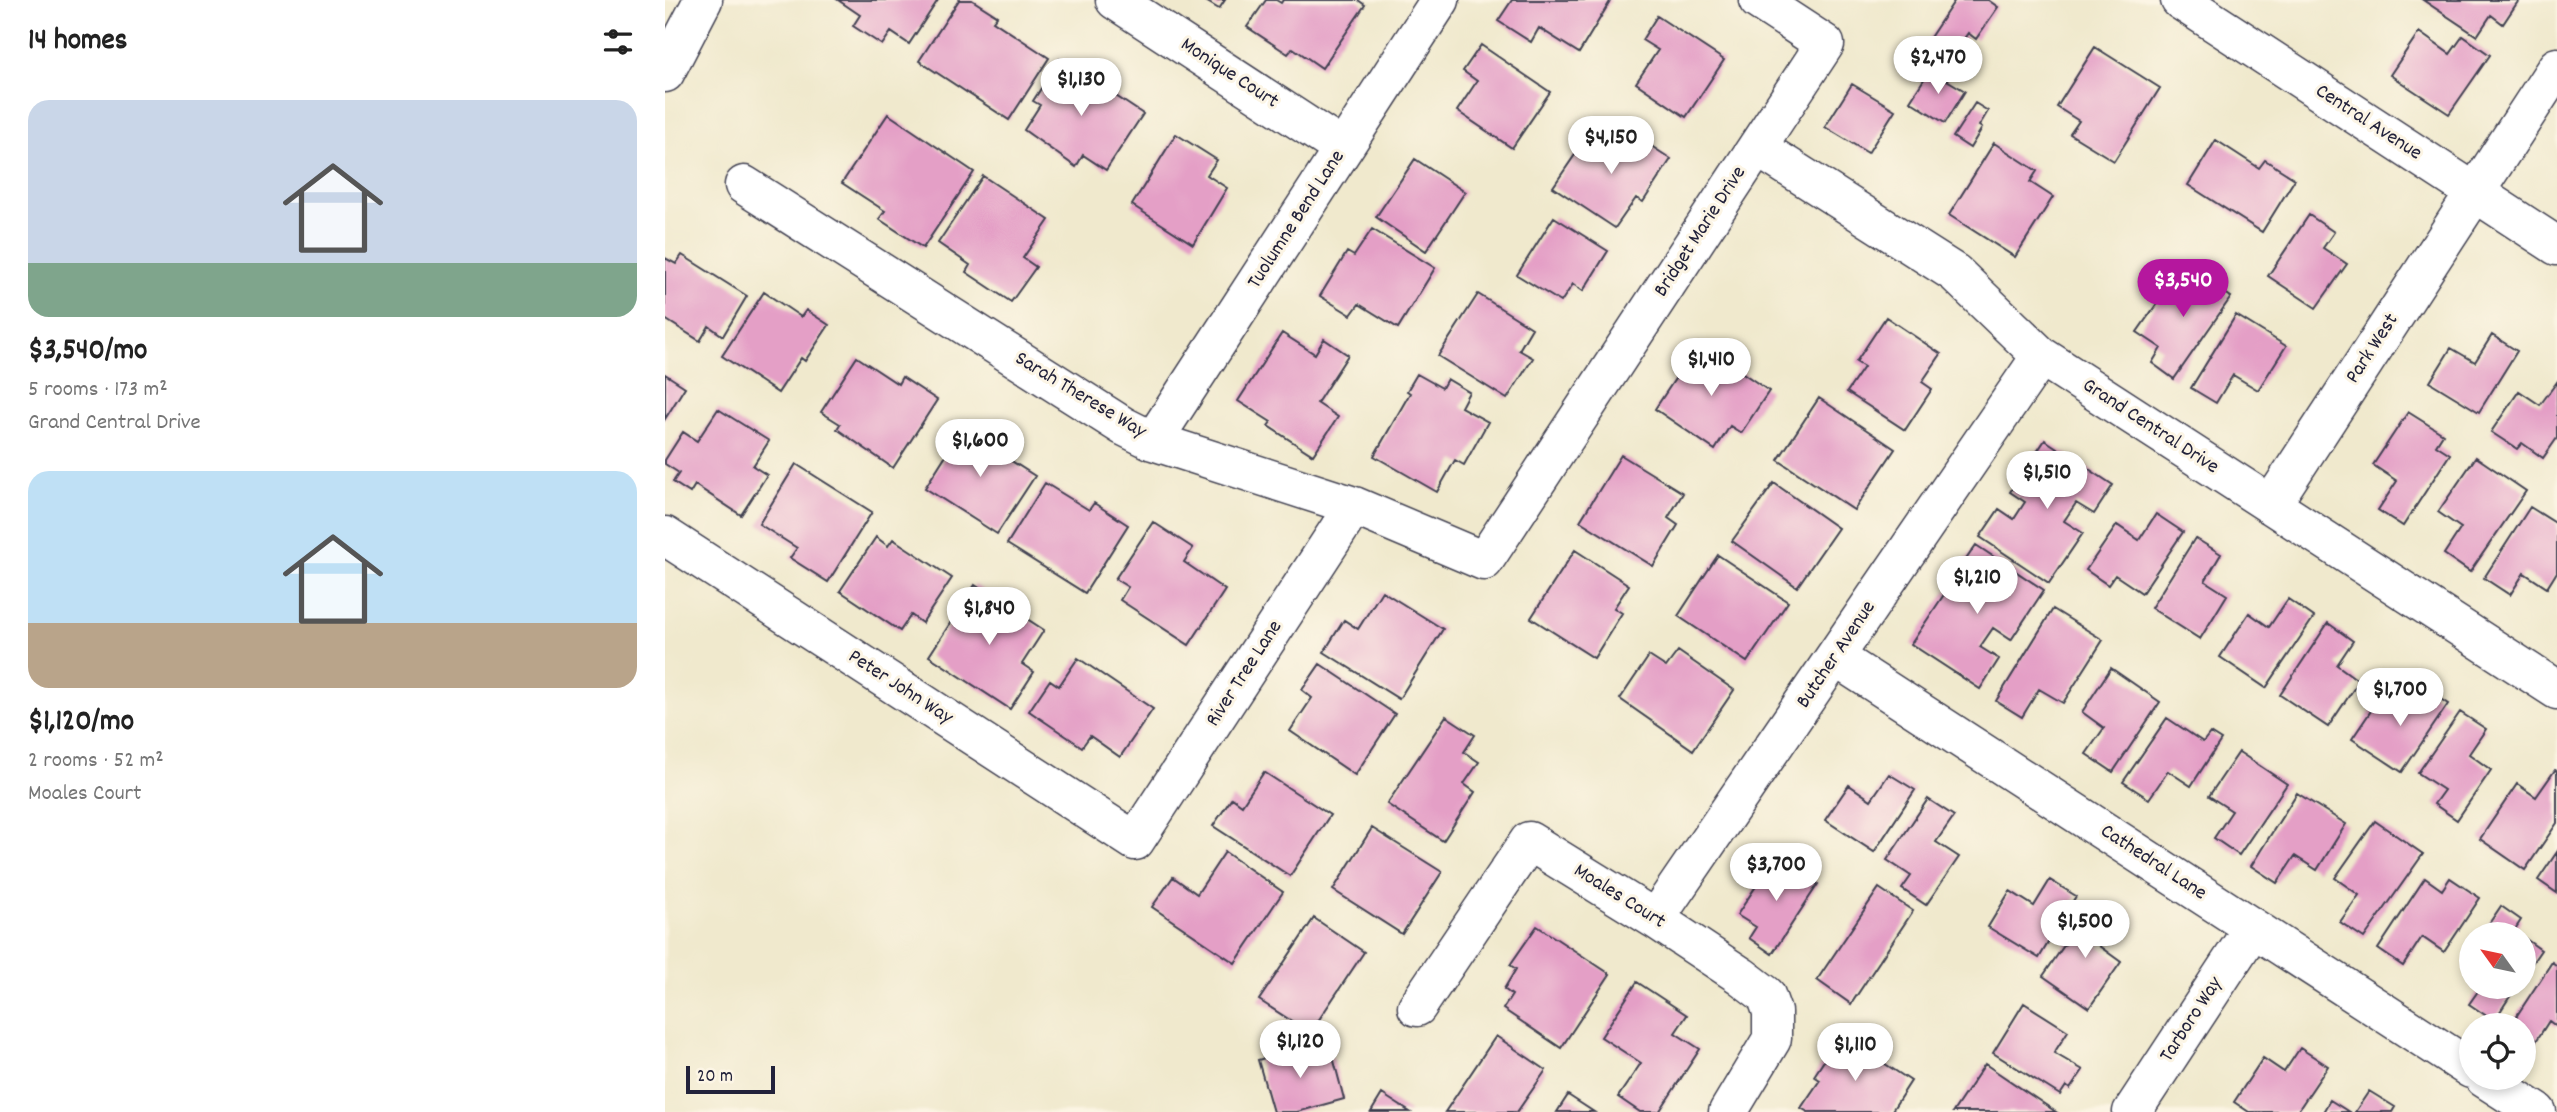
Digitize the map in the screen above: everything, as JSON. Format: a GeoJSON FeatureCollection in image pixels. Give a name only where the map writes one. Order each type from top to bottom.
{"type":"FeatureCollection","features":[{"type":"Feature","properties":{"kind":"street"},"geometry":{"type":"LineString","coordinates":[[665,73],[703,0]]}},
{"type":"Feature","properties":{"kind":"street","name":"Monique Court"},"geometry":{"type":"LineString","coordinates":[[1115,0],[1343,149]]}},
{"type":"Feature","properties":{"kind":"street","name":"Tuolumne Bend Lane"},"geometry":{"type":"LineString","coordinates":[[1153,440],[1440,0]]}},
{"type":"Feature","properties":{"kind":"street","name":"Bridget Marie Drive"},"geometry":{"type":"LineString","coordinates":[[1484,561],[1825,44],[1758,0]]}},
{"type":"Feature","properties":{"kind":"street","name":"Central Avenue"},"geometry":{"type":"LineString","coordinates":[[2180,0],[2557,246]]}},
{"type":"Feature","properties":{"kind":"street","name":"Park West"},"geometry":{"type":"LineString","coordinates":[[2271,505],[2557,67]]}},
{"type":"Feature","properties":{"kind":"street","name":"Grand Central Drive"},"geometry":{"type":"LineString","coordinates":[[1757,147],[1955,273],[2041,356],[2557,690]]}},
{"type":"Feature","properties":{"kind":"street","name":"Sarah Therese Way"},"geometry":{"type":"LineString","coordinates":[[744,185],[1123,426],[1153,440],[1354,506],[1484,561]]}},
{"type":"Feature","properties":{"kind":"street","name":"Butcher Avenue"},"geometry":{"type":"LineString","coordinates":[[1655,919],[2041,356]]}},
{"type":"Feature","properties":{"kind":"street","name":"River Tree Lane"},"geometry":{"type":"LineString","coordinates":[[1135,841],[1354,506]]}},
{"type":"Feature","properties":{"kind":"street","name":"Peter John Way"},"geometry":{"type":"LineString","coordinates":[[665,536],[1135,841]]}},
{"type":"Feature","properties":{"kind":"street","name":"Cathedral Lane"},"geometry":{"type":"LineString","coordinates":[[1835,657],[2459,1061]]}},
{"type":"Feature","properties":{"kind":"street","name":"Moales Court"},"geometry":{"type":"LineString","coordinates":[[1417,1007],[1529,841],[1655,919],[1766,995],[1772,1012],[1772,1039],[1728,1112]]}},
{"type":"Feature","properties":{"kind":"street","name":"Tarboro Way"},"geometry":{"type":"LineString","coordinates":[[2132,1112],[2253,928]]}},
{"type":"Feature","properties":{"kind":"street"},"geometry":{"type":"LineString","coordinates":[[2503,1090],[2537,1112]]}},
{"type":"Feature","properties":{"kind":"building"},"geometry":{"type":"Polygon","coordinates":[[[838,0],[938,0],[909,44],[891,32],[882,45],[853,26],[860,15],[838,0]]]}},
{"type":"Feature","properties":{"kind":"building"},"geometry":{"type":"Polygon","coordinates":[[[959,0],[972,0],[997,16],[993,21],[1049,58],[1009,120],[919,61],[959,0]]]}},
{"type":"Feature","properties":{"kind":"building"},"geometry":{"type":"Polygon","coordinates":[[[1204,0],[1225,0],[1219,9],[1204,0]]]}},
{"type":"Feature","properties":{"kind":"building"},"geometry":{"type":"Polygon","coordinates":[[[1266,0],[1281,3],[1283,0],[1358,0],[1365,5],[1322,68],[1293,48],[1288,54],[1247,27],[1266,0]]]}},
{"type":"Feature","properties":{"kind":"building"},"geometry":{"type":"Polygon","coordinates":[[[1512,0],[1611,0],[1579,53],[1539,28],[1531,42],[1498,21],[1512,0]]]}},
{"type":"Feature","properties":{"kind":"building"},"geometry":{"type":"Polygon","coordinates":[[[1955,0],[1988,0],[1998,7],[1976,39],[1968,33],[1942,70],[1919,54],[1955,0]]]}},
{"type":"Feature","properties":{"kind":"building"},"geometry":{"type":"Polygon","coordinates":[[[2423,0],[2519,0],[2503,24],[2491,15],[2477,36],[2423,0]]]}},
{"type":"Feature","properties":{"kind":"building"},"geometry":{"type":"Polygon","coordinates":[[[1657,16],[1724,60],[1686,117],[1636,83],[1658,50],[1642,40],[1657,16]]]}},
{"type":"Feature","properties":{"kind":"building"},"geometry":{"type":"Polygon","coordinates":[[[2419,32],[2450,54],[2463,36],[2490,55],[2449,114],[2390,75],[2419,32]]]}},
{"type":"Feature","properties":{"kind":"building"},"geometry":{"type":"Polygon","coordinates":[[[1481,45],[1550,92],[1512,148],[1457,111],[1477,81],[1463,71],[1481,45]]]}},
{"type":"Feature","properties":{"kind":"building"},"geometry":{"type":"Polygon","coordinates":[[[2095,47],[2160,88],[2114,161],[2070,134],[2079,121],[2057,107],[2095,47]]]}},
{"type":"Feature","properties":{"kind":"building"},"geometry":{"type":"Polygon","coordinates":[[[1060,59],[1143,114],[1106,170],[1083,155],[1076,167],[1024,130],[1040,105],[1033,101],[1060,59]]]}},
{"type":"Feature","properties":{"kind":"building"},"geometry":{"type":"Polygon","coordinates":[[[1930,70],[1965,91],[1945,123],[1910,101],[1930,70]]]}},
{"type":"Feature","properties":{"kind":"building"},"geometry":{"type":"Polygon","coordinates":[[[1852,84],[1895,110],[1868,153],[1825,127],[1852,84]]]}},
{"type":"Feature","properties":{"kind":"building"},"geometry":{"type":"Polygon","coordinates":[[[1975,103],[1988,111],[1970,148],[1953,137],[1975,103]]]}},
{"type":"Feature","properties":{"kind":"building"},"geometry":{"type":"Polygon","coordinates":[[[888,114],[974,172],[923,248],[879,219],[885,211],[842,183],[888,114]]]}},
{"type":"Feature","properties":{"kind":"building"},"geometry":{"type":"Polygon","coordinates":[[[1594,127],[1630,151],[1639,138],[1671,159],[1643,202],[1636,198],[1615,228],[1553,187],[1594,127]]]}},
{"type":"Feature","properties":{"kind":"building"},"geometry":{"type":"Polygon","coordinates":[[[1176,134],[1217,160],[1207,175],[1227,188],[1193,244],[1132,205],[1176,134]]]}},
{"type":"Feature","properties":{"kind":"building"},"geometry":{"type":"Polygon","coordinates":[[[2216,140],[2259,168],[2265,160],[2295,179],[2262,232],[2188,185],[2216,140]]]}},
{"type":"Feature","properties":{"kind":"building"},"geometry":{"type":"Polygon","coordinates":[[[1994,143],[2037,171],[2030,182],[2053,197],[2015,257],[1949,215],[1994,143]]]}},
{"type":"Feature","properties":{"kind":"building"},"geometry":{"type":"Polygon","coordinates":[[[1415,159],[1465,192],[1426,251],[1376,217],[1415,159]]]}},
{"type":"Feature","properties":{"kind":"building"},"geometry":{"type":"Polygon","coordinates":[[[983,176],[1049,220],[1023,258],[1036,267],[1011,302],[966,272],[970,265],[938,243],[983,176]]]}},
{"type":"Feature","properties":{"kind":"building"},"geometry":{"type":"Polygon","coordinates":[[[2309,215],[2334,232],[2323,248],[2347,264],[2316,308],[2268,276],[2309,215]]]}},
{"type":"Feature","properties":{"kind":"building"},"geometry":{"type":"Polygon","coordinates":[[[1554,217],[1608,251],[1583,291],[1573,284],[1561,302],[1517,275],[1554,217]]]}},
{"type":"Feature","properties":{"kind":"building"},"geometry":{"type":"Polygon","coordinates":[[[1372,229],[1435,268],[1398,328],[1359,304],[1351,315],[1320,296],[1347,252],[1354,256],[1372,229]]]}},
{"type":"Feature","properties":{"kind":"building"},"geometry":{"type":"Polygon","coordinates":[[[682,255],[747,296],[723,336],[709,326],[700,341],[665,319],[665,258],[676,264],[682,255]]]}},
{"type":"Feature","properties":{"kind":"building"},"geometry":{"type":"Polygon","coordinates":[[[2184,265],[2231,297],[2174,379],[2152,363],[2161,348],[2137,332],[2184,265]]]}},
{"type":"Feature","properties":{"kind":"building"},"geometry":{"type":"Polygon","coordinates":[[[764,292],[801,317],[806,310],[829,325],[805,361],[801,358],[778,393],[722,356],[764,292]]]}},
{"type":"Feature","properties":{"kind":"building"},"geometry":{"type":"Polygon","coordinates":[[[1478,294],[1532,328],[1519,350],[1533,358],[1507,399],[1438,356],[1478,294]]]}},
{"type":"Feature","properties":{"kind":"building"},"geometry":{"type":"Polygon","coordinates":[[[2236,315],[2286,346],[2258,390],[2233,375],[2216,403],[2191,388],[2236,315]]]}},
{"type":"Feature","properties":{"kind":"building"},"geometry":{"type":"Polygon","coordinates":[[[1886,317],[1941,354],[1922,382],[1932,389],[1905,430],[1847,392],[1864,367],[1856,362],[1886,317]]]}},
{"type":"Feature","properties":{"kind":"building"},"geometry":{"type":"Polygon","coordinates":[[[1282,333],[1315,354],[1324,339],[1348,355],[1317,403],[1338,417],[1313,455],[1268,426],[1271,422],[1238,401],[1282,333]]]}},
{"type":"Feature","properties":{"kind":"building"},"geometry":{"type":"Polygon","coordinates":[[[2492,335],[2517,351],[2479,412],[2430,382],[2451,348],[2475,362],[2492,335]]]}},
{"type":"Feature","properties":{"kind":"building"},"geometry":{"type":"Polygon","coordinates":[[[1699,343],[1769,391],[1741,433],[1730,426],[1715,450],[1655,409],[1699,343]]]}},
{"type":"Feature","properties":{"kind":"building"},"geometry":{"type":"Polygon","coordinates":[[[857,357],[898,384],[902,377],[937,400],[893,468],[837,429],[840,424],[821,412],[857,357]]]}},
{"type":"Feature","properties":{"kind":"building"},"geometry":{"type":"Polygon","coordinates":[[[665,374],[685,387],[665,419],[665,374]]]}},
{"type":"Feature","properties":{"kind":"building"},"geometry":{"type":"Polygon","coordinates":[[[1417,374],[1442,388],[1447,379],[1469,392],[1461,407],[1488,422],[1464,465],[1455,460],[1437,492],[1374,456],[1410,393],[1407,391],[1417,374]]]}},
{"type":"Feature","properties":{"kind":"building"},"geometry":{"type":"Polygon","coordinates":[[[2557,382],[2557,438],[2543,458],[2522,443],[2517,449],[2491,432],[2519,391],[2540,405],[2557,382]]]}},
{"type":"Feature","properties":{"kind":"building"},"geometry":{"type":"Polygon","coordinates":[[[1819,398],[1895,449],[1854,510],[1778,460],[1819,398]]]}},
{"type":"Feature","properties":{"kind":"building"},"geometry":{"type":"Polygon","coordinates":[[[718,409],[769,441],[753,466],[767,475],[741,515],[695,485],[690,493],[673,482],[679,473],[665,464],[683,432],[697,441],[718,409]]]}},
{"type":"Feature","properties":{"kind":"building"},"geometry":{"type":"Polygon","coordinates":[[[2408,412],[2443,434],[2436,445],[2450,454],[2403,526],[2378,510],[2397,481],[2373,465],[2408,412]]]}},
{"type":"Feature","properties":{"kind":"building"},"geometry":{"type":"Polygon","coordinates":[[[968,420],[994,437],[988,446],[1035,476],[997,534],[925,488],[968,420]]]}},
{"type":"Feature","properties":{"kind":"building"},"geometry":{"type":"Polygon","coordinates":[[[2045,440],[2113,485],[2094,514],[2076,503],[2064,521],[2083,533],[2049,583],[1980,537],[1999,509],[2014,519],[2025,502],[2010,492],[2045,440]]]}},
{"type":"Feature","properties":{"kind":"building"},"geometry":{"type":"Polygon","coordinates":[[[1621,455],[1683,493],[1668,518],[1678,525],[1653,566],[1580,521],[1621,455]]]}},
{"type":"Feature","properties":{"kind":"building"},"geometry":{"type":"Polygon","coordinates":[[[2476,457],[2526,491],[2470,572],[2444,554],[2461,528],[2438,512],[2476,457]]]}},
{"type":"Feature","properties":{"kind":"building"},"geometry":{"type":"Polygon","coordinates":[[[796,464],[872,512],[828,582],[790,558],[797,548],[759,524],[796,464]]]}},
{"type":"Feature","properties":{"kind":"building"},"geometry":{"type":"Polygon","coordinates":[[[1045,483],[1089,510],[1094,503],[1128,525],[1085,593],[1007,544],[1045,483]]]}},
{"type":"Feature","properties":{"kind":"building"},"geometry":{"type":"Polygon","coordinates":[[[1774,483],[1838,528],[1797,587],[1732,541],[1774,483]]]}},
{"type":"Feature","properties":{"kind":"building"},"geometry":{"type":"Polygon","coordinates":[[[2530,507],[2557,524],[2557,572],[2547,588],[2524,573],[2510,595],[2484,578],[2530,507]]]}},
{"type":"Feature","properties":{"kind":"building"},"geometry":{"type":"Polygon","coordinates":[[[2156,514],[2183,532],[2142,593],[2115,575],[2108,585],[2086,570],[2117,525],[2139,540],[2156,514]]]}},
{"type":"Feature","properties":{"kind":"building"},"geometry":{"type":"Polygon","coordinates":[[[1153,522],[1193,548],[1184,562],[1225,590],[1189,645],[1120,600],[1128,587],[1115,579],[1153,522]]]}},
{"type":"Feature","properties":{"kind":"building"},"geometry":{"type":"Polygon","coordinates":[[[876,537],[888,546],[893,539],[952,578],[922,623],[911,615],[900,631],[840,591],[876,537]]]}},
{"type":"Feature","properties":{"kind":"building"},"geometry":{"type":"Polygon","coordinates":[[[2195,538],[2221,554],[2205,581],[2227,595],[2200,639],[2151,608],[2195,538]]]}},
{"type":"Feature","properties":{"kind":"building"},"geometry":{"type":"Polygon","coordinates":[[[1976,545],[2044,590],[2011,640],[1993,628],[1980,647],[1999,659],[1980,689],[1911,644],[1947,590],[1961,599],[1971,584],[1956,574],[1976,545]]]}},
{"type":"Feature","properties":{"kind":"building"},"geometry":{"type":"Polygon","coordinates":[[[1575,550],[1629,585],[1614,608],[1622,613],[1594,658],[1531,618],[1575,550]]]}},
{"type":"Feature","properties":{"kind":"building"},"geometry":{"type":"Polygon","coordinates":[[[1718,555],[1788,602],[1747,662],[1678,616],[1718,555]]]}},
{"type":"Feature","properties":{"kind":"building"},"geometry":{"type":"Polygon","coordinates":[[[975,585],[1044,630],[1022,664],[1034,672],[1010,709],[929,656],[975,585]]]}},
{"type":"Feature","properties":{"kind":"building"},"geometry":{"type":"Polygon","coordinates":[[[1382,591],[1443,629],[1399,699],[1324,652],[1344,620],[1358,629],[1382,591]]]}},
{"type":"Feature","properties":{"kind":"building"},"geometry":{"type":"Polygon","coordinates":[[[2288,599],[2314,617],[2266,688],[2220,657],[2249,613],[2269,627],[2288,599]]]}},
{"type":"Feature","properties":{"kind":"building"},"geometry":{"type":"Polygon","coordinates":[[[2053,609],[2103,640],[2063,703],[2039,689],[2022,717],[1996,701],[2053,609]]]}},
{"type":"Feature","properties":{"kind":"building"},"geometry":{"type":"Polygon","coordinates":[[[2328,623],[2353,641],[2337,665],[2359,681],[2328,727],[2280,695],[2328,623]]]}},
{"type":"Feature","properties":{"kind":"building"},"geometry":{"type":"Polygon","coordinates":[[[1678,651],[1734,690],[1693,750],[1620,699],[1649,656],[1666,667],[1678,651]]]}},
{"type":"Feature","properties":{"kind":"building"},"geometry":{"type":"Polygon","coordinates":[[[1078,658],[1153,709],[1120,757],[1090,736],[1082,747],[1029,711],[1050,680],[1059,686],[1078,658]]]}},
{"type":"Feature","properties":{"kind":"building"},"geometry":{"type":"Polygon","coordinates":[[[1320,664],[1395,714],[1355,775],[1290,731],[1312,698],[1302,690],[1320,664]]]}},
{"type":"Feature","properties":{"kind":"building"},"geometry":{"type":"Polygon","coordinates":[[[2111,668],[2160,702],[2113,772],[2086,754],[2104,728],[2082,712],[2111,668]]]}},
{"type":"Feature","properties":{"kind":"building"},"geometry":{"type":"Polygon","coordinates":[[[2421,686],[2448,704],[2402,772],[2352,739],[2381,696],[2404,711],[2421,686]]]}},
{"type":"Feature","properties":{"kind":"building"},"geometry":{"type":"Polygon","coordinates":[[[2460,712],[2486,729],[2469,754],[2491,770],[2457,820],[2434,804],[2444,790],[2418,773],[2460,712]]]}},
{"type":"Feature","properties":{"kind":"building"},"geometry":{"type":"Polygon","coordinates":[[[1446,716],[1475,735],[1464,752],[1479,762],[1464,784],[1475,792],[1443,841],[1387,804],[1446,716]]]}},
{"type":"Feature","properties":{"kind":"building"},"geometry":{"type":"Polygon","coordinates":[[[2167,718],[2203,742],[2210,733],[2221,740],[2191,786],[2168,771],[2149,799],[2123,782],[2167,718]]]}},
{"type":"Feature","properties":{"kind":"building"},"geometry":{"type":"Polygon","coordinates":[[[2239,752],[2287,784],[2239,855],[2214,838],[2232,811],[2209,796],[2239,752]]]}},
{"type":"Feature","properties":{"kind":"building"},"geometry":{"type":"Polygon","coordinates":[[[2555,770],[2557,823],[2525,870],[2480,839],[2517,784],[2536,797],[2555,770]]]}},
{"type":"Feature","properties":{"kind":"building"},"geometry":{"type":"Polygon","coordinates":[[[1264,772],[1330,815],[1290,876],[1213,826],[1232,798],[1242,805],[1264,772]]]}},
{"type":"Feature","properties":{"kind":"building"},"geometry":{"type":"Polygon","coordinates":[[[1889,774],[1915,790],[1874,852],[1825,820],[1849,785],[1871,800],[1889,774]]]}},
{"type":"Feature","properties":{"kind":"building"},"geometry":{"type":"Polygon","coordinates":[[[2297,793],[2346,824],[2317,870],[2295,856],[2277,883],[2251,866],[2297,793]]]}},
{"type":"Feature","properties":{"kind":"building"},"geometry":{"type":"Polygon","coordinates":[[[1928,799],[1954,816],[1936,842],[1959,857],[1926,905],[1902,889],[1911,876],[1887,860],[1928,799]]]}},
{"type":"Feature","properties":{"kind":"building"},"geometry":{"type":"Polygon","coordinates":[[[2375,821],[2423,854],[2364,938],[2340,922],[2359,895],[2335,878],[2375,821]]]}},
{"type":"Feature","properties":{"kind":"building"},"geometry":{"type":"Polygon","coordinates":[[[1372,828],[1442,872],[1402,934],[1333,890],[1372,828]]]}},
{"type":"Feature","properties":{"kind":"building"},"geometry":{"type":"Polygon","coordinates":[[[1225,852],[1283,892],[1235,963],[1152,907],[1173,877],[1197,894],[1225,852]]]}},
{"type":"Feature","properties":{"kind":"building"},"geometry":{"type":"Polygon","coordinates":[[[2557,852],[2557,893],[2538,880],[2557,852]]]}},
{"type":"Feature","properties":{"kind":"building"},"geometry":{"type":"Polygon","coordinates":[[[1776,856],[1818,884],[1772,954],[1749,938],[1756,927],[1737,915],[1776,856]]]}},
{"type":"Feature","properties":{"kind":"building"},"geometry":{"type":"Polygon","coordinates":[[[2425,878],[2442,890],[2450,878],[2480,898],[2464,922],[2459,922],[2459,930],[2444,952],[2422,937],[2403,966],[2378,949],[2425,878]]]}},
{"type":"Feature","properties":{"kind":"building"},"geometry":{"type":"Polygon","coordinates":[[[2050,880],[2076,896],[2039,958],[1988,927],[2010,891],[2034,906],[2050,880]]]}},
{"type":"Feature","properties":{"kind":"building"},"geometry":{"type":"Polygon","coordinates":[[[1879,888],[1913,911],[1851,1004],[1817,980],[1879,888]]]}},
{"type":"Feature","properties":{"kind":"building"},"geometry":{"type":"Polygon","coordinates":[[[2092,905],[2116,922],[2099,946],[2121,962],[2089,1008],[2043,976],[2092,905]]]}},
{"type":"Feature","properties":{"kind":"building"},"geometry":{"type":"Polygon","coordinates":[[[2501,906],[2521,920],[2520,922],[2490,922],[2501,906]]]}},
{"type":"Feature","properties":{"kind":"building"},"geometry":{"type":"Polygon","coordinates":[[[1314,918],[1364,952],[1310,1033],[1259,1000],[1314,918]]]}},
{"type":"Feature","properties":{"kind":"building"},"geometry":{"type":"Polygon","coordinates":[[[1537,926],[1610,974],[1561,1048],[1503,1009],[1512,995],[1504,989],[1516,969],[1510,965],[1537,926]]]}},
{"type":"Feature","properties":{"kind":"building"},"geometry":{"type":"Polygon","coordinates":[[[2552,962],[2557,966],[2557,1027],[2549,1021],[2536,1041],[2536,1013],[2519,1013],[2528,999],[2536,999],[2536,986],[2552,962]]]}},
{"type":"Feature","properties":{"kind":"building"},"geometry":{"type":"Polygon","coordinates":[[[1637,982],[1687,1015],[1675,1033],[1700,1049],[1659,1112],[1640,1112],[1618,1097],[1641,1063],[1601,1037],[1637,982]]]}},
{"type":"Feature","properties":{"kind":"building"},"geometry":{"type":"Polygon","coordinates":[[[2473,999],[2508,999],[2499,1013],[2482,1013],[2469,1004],[2473,999]]]}},
{"type":"Feature","properties":{"kind":"building"},"geometry":{"type":"Polygon","coordinates":[[[2024,1003],[2068,1031],[2054,1053],[2083,1070],[2070,1089],[2066,1086],[2060,1095],[1993,1053],[2024,1003]]]}},
{"type":"Feature","properties":{"kind":"building"},"geometry":{"type":"Polygon","coordinates":[[[1841,1035],[1911,1081],[1891,1112],[1808,1112],[1801,1108],[1820,1080],[1814,1076],[1841,1035]]]}},
{"type":"Feature","properties":{"kind":"building"},"geometry":{"type":"Polygon","coordinates":[[[1496,1036],[1546,1070],[1517,1112],[1445,1112],[1496,1036]]]}},
{"type":"Feature","properties":{"kind":"building"},"geometry":{"type":"Polygon","coordinates":[[[1314,1044],[1319,1061],[1333,1057],[1344,1099],[1297,1112],[1273,1112],[1258,1060],[1314,1044]]]}},
{"type":"Feature","properties":{"kind":"building"},"geometry":{"type":"Polygon","coordinates":[[[2300,1048],[2328,1066],[2297,1112],[2249,1112],[2234,1102],[2263,1058],[2284,1072],[2300,1048]]]}},
{"type":"Feature","properties":{"kind":"building"},"geometry":{"type":"Polygon","coordinates":[[[1985,1064],[2056,1112],[1953,1112],[1985,1064]]]}},
{"type":"Feature","properties":{"kind":"building"},"geometry":{"type":"Polygon","coordinates":[[[2369,1091],[2395,1107],[2392,1112],[2355,1112],[2369,1091]]]}},
{"type":"Feature","properties":{"kind":"building"},"geometry":{"type":"Polygon","coordinates":[[[1382,1094],[1410,1112],[1371,1112],[1382,1094]]]}},
{"type":"Feature","properties":{"kind":"building"},"geometry":{"type":"Polygon","coordinates":[[[1568,1095],[1594,1112],[1557,1112],[1568,1095]]]}},
{"type":"Feature","properties":{"kind":"building"},"geometry":{"type":"Polygon","coordinates":[[[2330,1100],[2349,1112],[2323,1112],[2330,1100]]]}}]}
